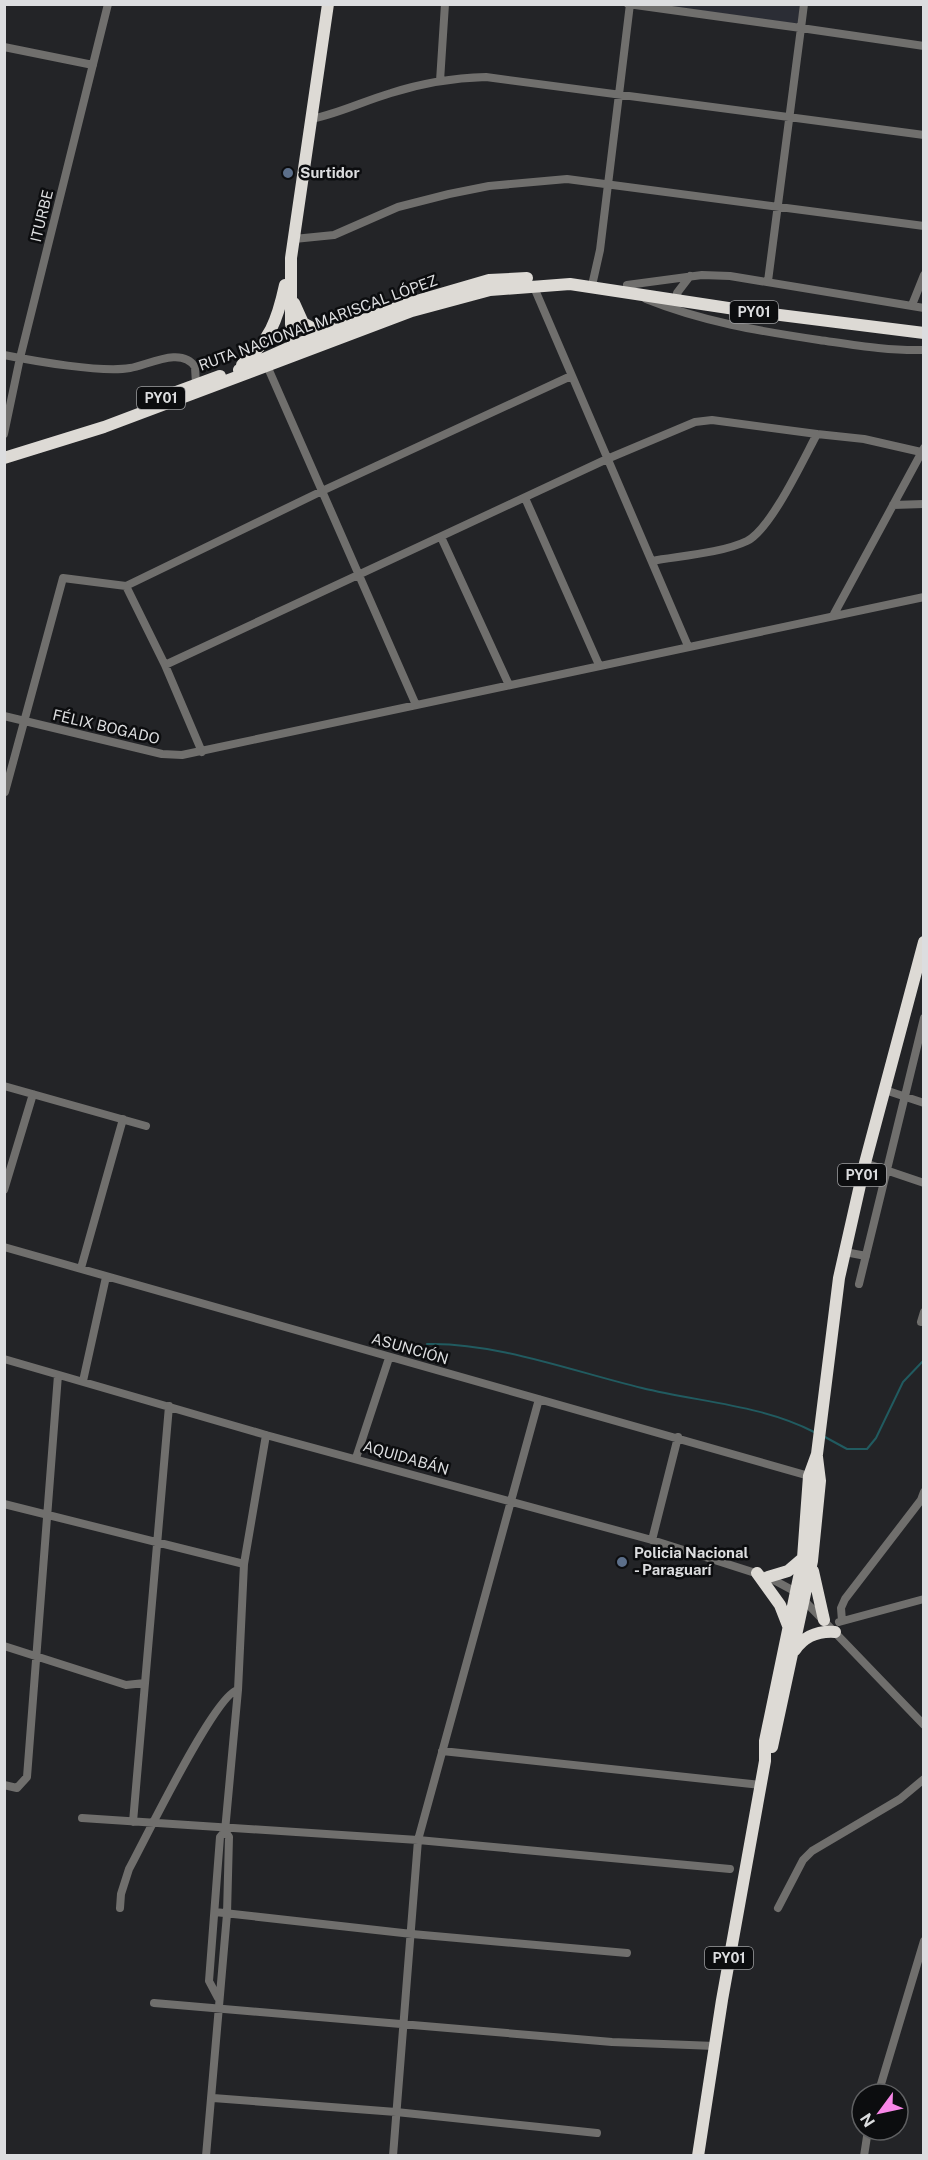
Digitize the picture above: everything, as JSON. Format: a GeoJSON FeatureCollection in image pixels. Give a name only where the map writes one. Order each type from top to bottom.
{"type":"FeatureCollection","features":[{"type":"Feature","properties":{"kind":"highway"},"geometry":{"type":"LineString","coordinates":[[236,371],[257,351],[274,327],[291,258],[328,4]]}},
{"type":"Feature","properties":{"kind":"highway"},"geometry":{"type":"LineString","coordinates":[[291,258],[290,293],[295,345]]}},
{"type":"Feature","properties":{"kind":"highway","name":"RUTA NACIONAL MARISCAL LÓPEZ"},"geometry":{"type":"LineString","coordinates":[[88,431],[101,421],[236,371],[295,345],[350,327],[410,303],[489,280],[555,278],[593,282],[677,297],[924,333]]}},
{"type":"Feature","properties":{"kind":"highway","name":"RUTA NACIONAL MARISCAL LÓPEZ"},"geometry":{"type":"LineString","coordinates":[[4,458],[268,368],[412,311],[490,290],[533,285],[570,284],[626,288]]}},
{"type":"Feature","properties":{"kind":"highway"},"geometry":{"type":"LineString","coordinates":[[290,293],[303,323],[321,329],[350,327]]}},
{"type":"Feature","properties":{"kind":"highway","name":"RUTA NACIONAL MARISCAL LÓPEZ"},"geometry":{"type":"LineString","coordinates":[[677,297],[924,326]]}},
{"type":"Feature","properties":{"kind":"highway"},"geometry":{"type":"LineString","coordinates":[[256,372],[295,345],[326,345]]}},
{"type":"Feature","properties":{"kind":"highway","name":"PY01"},"geometry":{"type":"LineString","coordinates":[[765,1761],[773,1745],[793,1653],[800,1596],[820,1481],[817,1454],[838,1278],[865,1163],[924,942]]}},
{"type":"Feature","properties":{"kind":"highway","name":"PY01"},"geometry":{"type":"LineString","coordinates":[[808,1559],[809,1476],[817,1454]]}},
{"type":"Feature","properties":{"kind":"highway"},"geometry":{"type":"LineString","coordinates":[[789,1628],[780,1605],[762,1575],[788,1571],[808,1559],[833,1624],[806,1638],[793,1653]]}},
{"type":"Feature","properties":{"kind":"highway","name":"PY01"},"geometry":{"type":"LineString","coordinates":[[698,2156],[765,1761],[765,1741],[789,1628],[800,1596]]}},
{"type":"Feature","properties":{"kind":"street","name":"ITURBE"},"geometry":{"type":"LineString","coordinates":[[4,434],[20,358],[108,4]]}},
{"type":"Feature","properties":{"kind":"street"},"geometry":{"type":"LineString","coordinates":[[440,81],[445,4]]}},
{"type":"Feature","properties":{"kind":"street"},"geometry":{"type":"LineString","coordinates":[[768,281],[804,4]]}},
{"type":"Feature","properties":{"kind":"street"},"geometry":{"type":"LineString","coordinates":[[593,282],[600,250],[629,5],[924,46]]}},
{"type":"Feature","properties":{"kind":"street"},"geometry":{"type":"LineString","coordinates":[[4,47],[93,65]]}},
{"type":"Feature","properties":{"kind":"street"},"geometry":{"type":"LineString","coordinates":[[312,119],[340,112],[391,93],[440,81],[486,77],[924,135]]}},
{"type":"Feature","properties":{"kind":"street"},"geometry":{"type":"LineString","coordinates":[[294,239],[334,235],[398,207],[489,186],[567,179],[924,226]]}},
{"type":"Feature","properties":{"kind":"street"},"geometry":{"type":"LineString","coordinates":[[912,305],[924,275]]}},
{"type":"Feature","properties":{"kind":"street"},"geometry":{"type":"LineString","coordinates":[[686,315],[677,297],[691,276]]}},
{"type":"Feature","properties":{"kind":"street"},"geometry":{"type":"LineString","coordinates":[[626,288],[691,276],[768,281],[924,308]]}},
{"type":"Feature","properties":{"kind":"street"},"geometry":{"type":"LineString","coordinates":[[533,285],[688,645]]}},
{"type":"Feature","properties":{"kind":"street"},"geometry":{"type":"LineString","coordinates":[[626,288],[686,315],[739,328],[883,349],[924,350]]}},
{"type":"Feature","properties":{"kind":"street"},"geometry":{"type":"LineString","coordinates":[[4,355],[105,368],[129,368],[159,359],[186,359],[195,367],[196,384]]}},
{"type":"Feature","properties":{"kind":"street"},"geometry":{"type":"LineString","coordinates":[[268,368],[416,705]]}},
{"type":"Feature","properties":{"kind":"street"},"geometry":{"type":"LineString","coordinates":[[5,792],[63,578],[126,586],[322,491],[571,376]]}},
{"type":"Feature","properties":{"kind":"street"},"geometry":{"type":"LineString","coordinates":[[165,665],[607,459],[695,422],[712,420],[864,439],[922,450],[834,614]]}},
{"type":"Feature","properties":{"kind":"street"},"geometry":{"type":"LineString","coordinates":[[652,561],[746,542],[758,534],[818,434]]}},
{"type":"Feature","properties":{"kind":"street"},"geometry":{"type":"LineString","coordinates":[[525,498],[599,665]]}},
{"type":"Feature","properties":{"kind":"street"},"geometry":{"type":"LineString","coordinates":[[893,505],[924,504]]}},
{"type":"Feature","properties":{"kind":"street"},"geometry":{"type":"LineString","coordinates":[[441,537],[509,685]]}},
{"type":"Feature","properties":{"kind":"street"},"geometry":{"type":"LineString","coordinates":[[126,586],[165,665],[202,752]]}},
{"type":"Feature","properties":{"kind":"street","name":"FÉLIX BOGADO"},"geometry":{"type":"LineString","coordinates":[[4,716],[162,754],[182,755],[688,645],[924,597]]}},
{"type":"Feature","properties":{"kind":"street"},"geometry":{"type":"LineString","coordinates":[[859,1284],[903,1096],[924,1018]]}},
{"type":"Feature","properties":{"kind":"street"},"geometry":{"type":"LineString","coordinates":[[4,1086],[146,1126]]}},
{"type":"Feature","properties":{"kind":"street"},"geometry":{"type":"LineString","coordinates":[[885,1090],[924,1103]]}},
{"type":"Feature","properties":{"kind":"street"},"geometry":{"type":"LineString","coordinates":[[4,1190],[33,1094]]}},
{"type":"Feature","properties":{"kind":"street"},"geometry":{"type":"LineString","coordinates":[[81,1268],[123,1119]]}},
{"type":"Feature","properties":{"kind":"street"},"geometry":{"type":"LineString","coordinates":[[865,1163],[924,1183]]}},
{"type":"Feature","properties":{"kind":"street","name":"ASUNCIÓN"},"geometry":{"type":"LineString","coordinates":[[4,1247],[809,1476]]}},
{"type":"Feature","properties":{"kind":"street"},"geometry":{"type":"LineString","coordinates":[[845,1252],[866,1256]]}},
{"type":"Feature","properties":{"kind":"street"},"geometry":{"type":"LineString","coordinates":[[83,1381],[106,1277]]}},
{"type":"Feature","properties":{"kind":"street"},"geometry":{"type":"LineString","coordinates":[[921,1322],[924,1312]]}},
{"type":"Feature","properties":{"kind":"street"},"geometry":{"type":"LineString","coordinates":[[356,1458],[389,1358]]}},
{"type":"Feature","properties":{"kind":"street","name":"AQUIDABÁN"},"geometry":{"type":"LineString","coordinates":[[4,1359],[266,1435],[652,1540],[762,1575],[800,1596],[833,1624],[924,1725]]}},
{"type":"Feature","properties":{"kind":"street"},"geometry":{"type":"LineString","coordinates":[[4,1785],[17,1788],[27,1777],[58,1375]]}},
{"type":"Feature","properties":{"kind":"street"},"geometry":{"type":"LineString","coordinates":[[393,2156],[418,1840],[539,1399]]}},
{"type":"Feature","properties":{"kind":"street"},"geometry":{"type":"LineString","coordinates":[[133,1822],[169,1406]]}},
{"type":"Feature","properties":{"kind":"street"},"geometry":{"type":"LineString","coordinates":[[218,2003],[209,1981],[220,1837],[225,1830],[238,1690],[244,1564],[266,1435]]}},
{"type":"Feature","properties":{"kind":"street"},"geometry":{"type":"LineString","coordinates":[[652,1540],[678,1437]]}},
{"type":"Feature","properties":{"kind":"street"},"geometry":{"type":"LineString","coordinates":[[833,1624],[845,1599],[921,1500],[924,1492]]}},
{"type":"Feature","properties":{"kind":"street"},"geometry":{"type":"LineString","coordinates":[[4,1504],[244,1564]]}},
{"type":"Feature","properties":{"kind":"street"},"geometry":{"type":"LineString","coordinates":[[833,1624],[924,1599]]}},
{"type":"Feature","properties":{"kind":"street"},"geometry":{"type":"LineString","coordinates":[[4,1646],[126,1685],[145,1683]]}},
{"type":"Feature","properties":{"kind":"street"},"geometry":{"type":"LineString","coordinates":[[120,1908],[121,1894],[129,1869],[207,1722],[230,1693],[238,1690]]}},
{"type":"Feature","properties":{"kind":"street"},"geometry":{"type":"LineString","coordinates":[[442,1751],[761,1785]]}},
{"type":"Feature","properties":{"kind":"street"},"geometry":{"type":"LineString","coordinates":[[778,1908],[803,1860],[812,1851],[900,1799],[924,1779]]}},
{"type":"Feature","properties":{"kind":"street"},"geometry":{"type":"LineString","coordinates":[[82,1818],[225,1830],[418,1840],[729,1869]]}},
{"type":"Feature","properties":{"kind":"street"},"geometry":{"type":"LineString","coordinates":[[206,2156],[213,2098],[218,2003],[227,1914],[229,1837],[225,1830]]}},
{"type":"Feature","properties":{"kind":"street"},"geometry":{"type":"LineString","coordinates":[[215,1912],[412,1934],[627,1953]]}},
{"type":"Feature","properties":{"kind":"street"},"geometry":{"type":"LineString","coordinates":[[882,2082],[924,1941]]}},
{"type":"Feature","properties":{"kind":"street"},"geometry":{"type":"LineString","coordinates":[[154,2003],[218,2003],[612,2042],[715,2046]]}},
{"type":"Feature","properties":{"kind":"street"},"geometry":{"type":"LineString","coordinates":[[213,2098],[396,2112],[597,2133]]}},
{"type":"Feature","properties":{"kind":"shaded area"},"geometry":{"type":"Polygon","coordinates":[[[660,5],[800,5],[798,24],[660,5]]]}},
{"type":"Feature","properties":{"kind":"waterway"},"geometry":{"type":"LineString","coordinates":[[427,1344],[480,1348],[535,1359],[642,1388],[752,1410],[814,1432]]}},
{"type":"Feature","properties":{"kind":"waterway"},"geometry":{"type":"LineString","coordinates":[[825,1437],[847,1449],[867,1449],[876,1438],[903,1382],[924,1360]]}},
{"type":"Feature","properties":{"kind":"place","name":"Surtidor"},"geometry":{"type":"Point","coordinates":[288,173]}},
{"type":"Feature","properties":{"kind":"place","name":"Policia Nacional - Paraguarí"},"geometry":{"type":"Point","coordinates":[622,1562]}}]}
